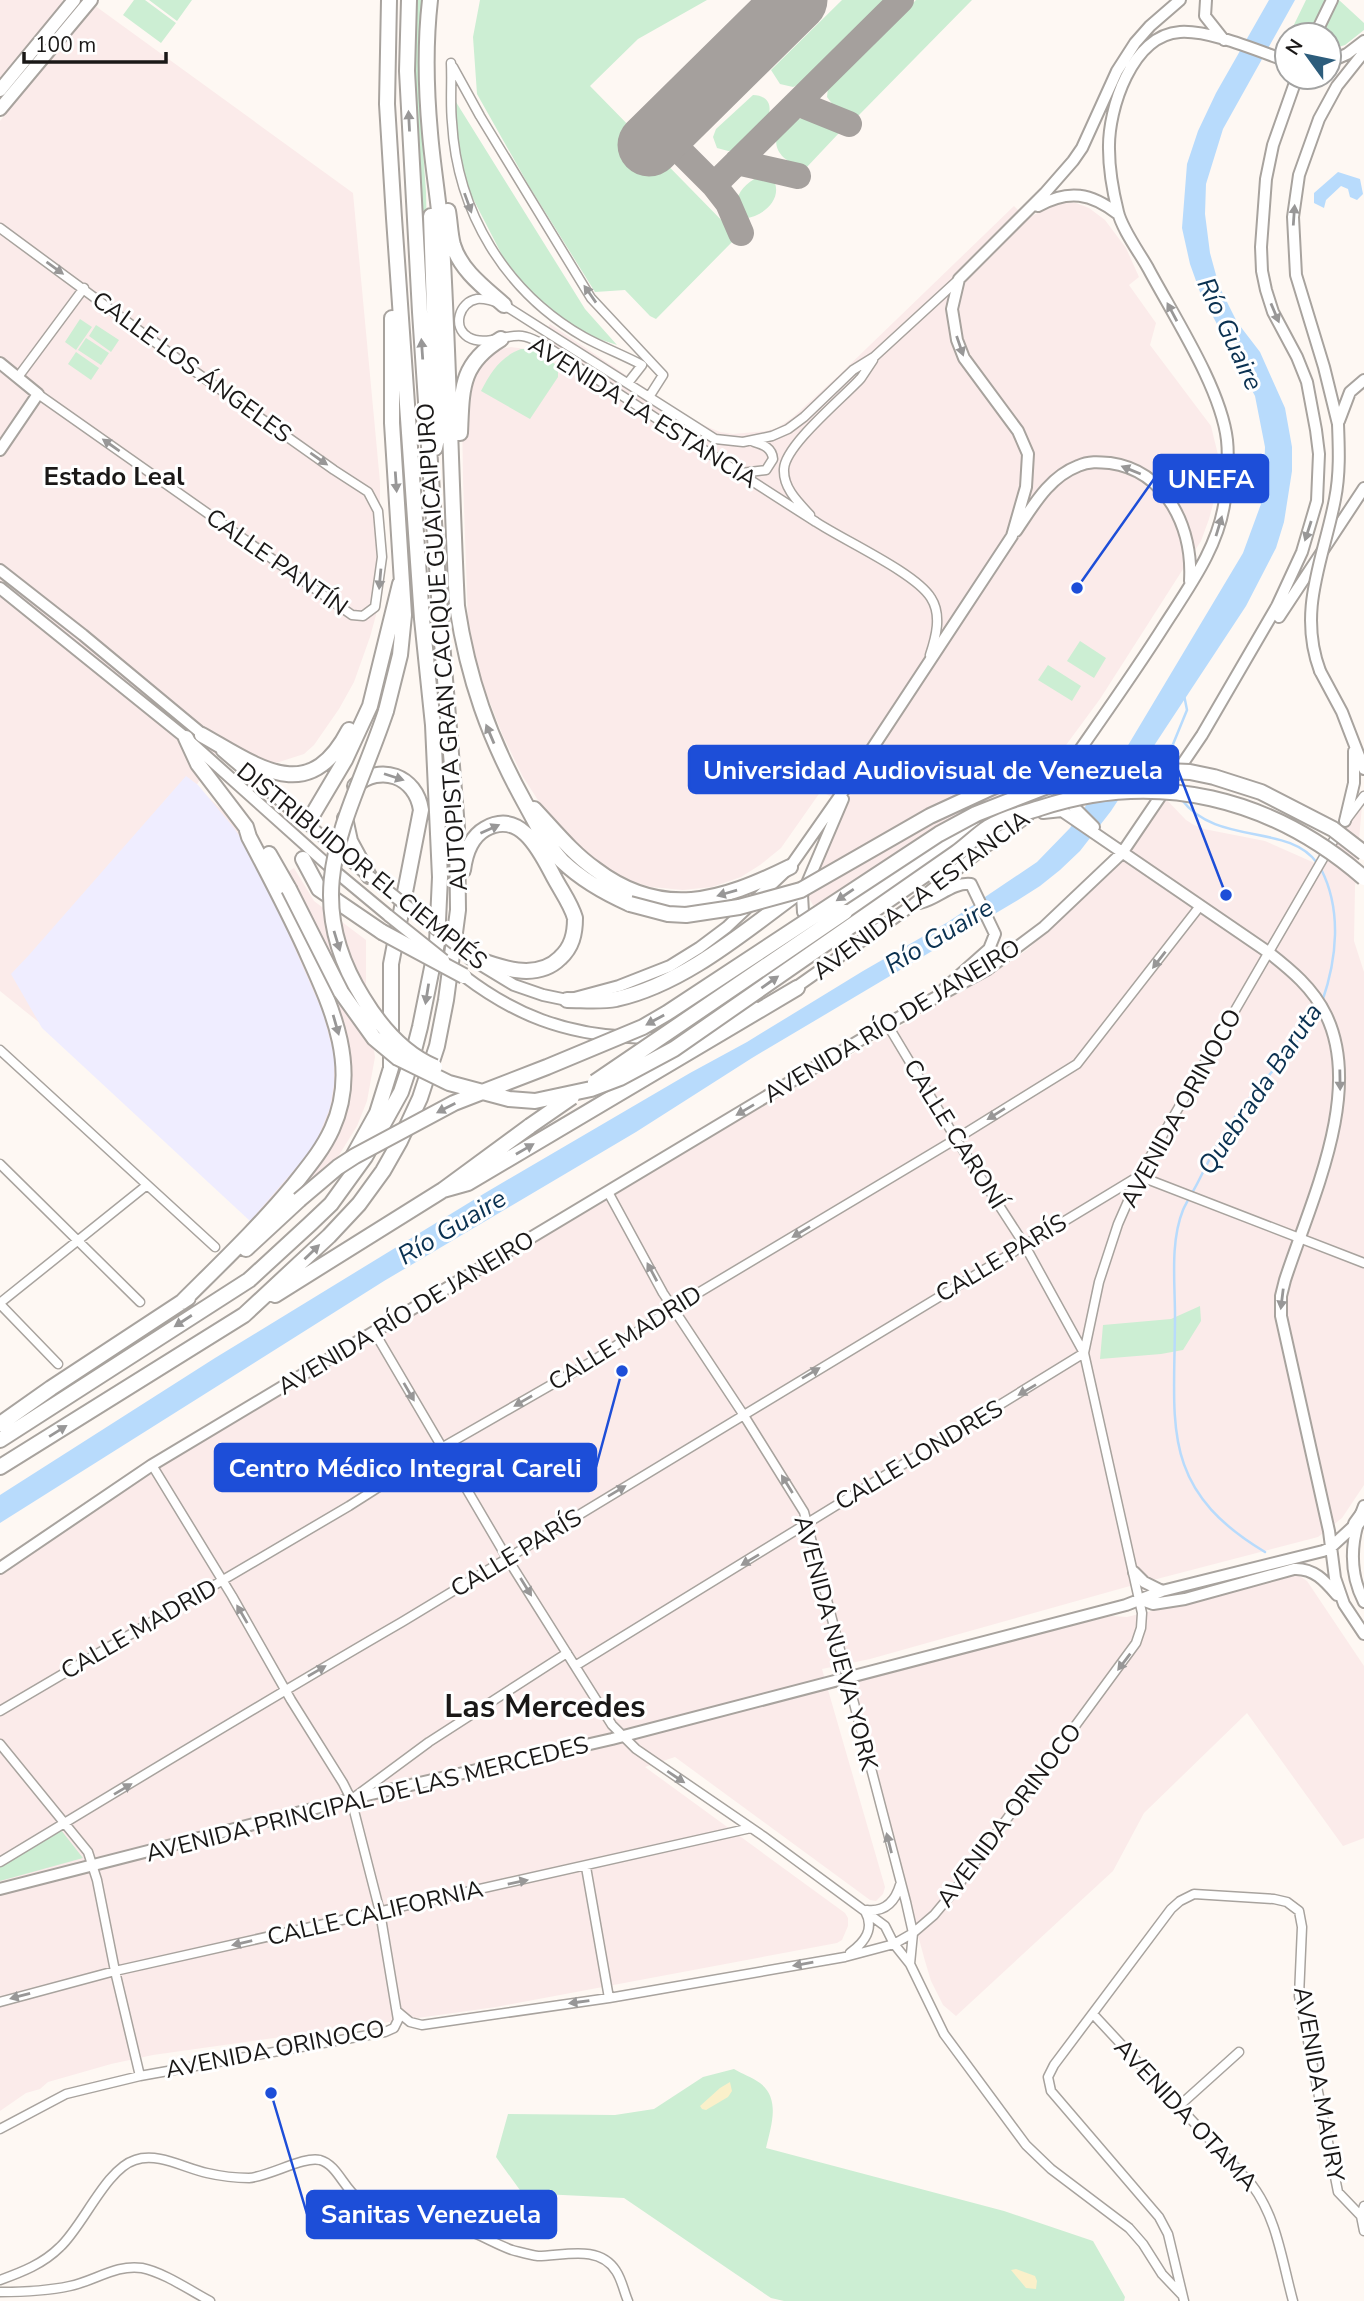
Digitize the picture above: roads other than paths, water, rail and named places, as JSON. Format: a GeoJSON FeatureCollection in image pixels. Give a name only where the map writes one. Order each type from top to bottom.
{"type":"FeatureCollection","features":[{"type":"Feature","properties":{"kind":"highway","name":"AUTOPISTA GRAN CACIQUE GUAICAIPURO"},"geometry":{"type":"LineString","coordinates":[[0,1440],[249,1280],[310,1224],[331,1204],[365,1157],[401,1092],[411,1062],[436,943],[440,877],[433,725],[422,619],[387,104],[389,0]]}},
{"type":"Feature","properties":{"kind":"highway","name":"AUTOPISTA GRAN CACIQUE GUAICAIPURO"},"geometry":{"type":"LineString","coordinates":[[0,1467],[244,1315],[359,1204],[383,1171],[400,1141],[430,1073],[446,1000],[458,910],[457,828],[430,466],[407,82],[409,0]]}},
{"type":"Feature","properties":{"kind":"highway"},"geometry":{"type":"LineString","coordinates":[[430,0],[428,95],[445,293],[457,607],[462,644],[483,716],[507,771],[548,844],[561,859],[591,884],[629,904],[668,914],[686,915],[739,907],[801,890]]}},
{"type":"Feature","properties":{"kind":"highway"},"geometry":{"type":"LineString","coordinates":[[430,466],[438,434],[431,203],[435,177]]}},
{"type":"Feature","properties":{"kind":"highway"},"geometry":{"type":"LineString","coordinates":[[435,177],[444,186],[454,246],[461,261],[479,284],[504,305]]}},
{"type":"Feature","properties":{"kind":"highway"},"geometry":{"type":"LineString","coordinates":[[394,218],[392,423],[403,576],[403,634],[386,711],[335,853],[331,903],[333,933],[354,985],[369,1008],[403,1047],[426,1063],[450,1074],[511,1091],[535,1101]]}},
{"type":"Feature","properties":{"kind":"highway"},"geometry":{"type":"LineString","coordinates":[[453,457],[460,444],[461,407],[467,374],[474,360],[501,339]]}},
{"type":"Feature","properties":{"kind":"highway"},"geometry":{"type":"LineString","coordinates":[[313,814],[345,760],[374,694],[377,672],[403,576]]}},
{"type":"Feature","properties":{"kind":"highway"},"geometry":{"type":"LineString","coordinates":[[202,734],[245,760],[266,768],[293,775],[308,774],[325,763],[340,748],[377,672]]}},
{"type":"Feature","properties":{"kind":"highway"},"geometry":{"type":"LineString","coordinates":[[186,738],[198,764],[246,827],[324,991],[339,1033],[344,1059],[341,1098],[332,1128],[294,1195]]}},
{"type":"Feature","properties":{"kind":"highway"},"geometry":{"type":"LineString","coordinates":[[567,1000],[613,1000],[643,992],[706,959],[801,890],[930,816],[1008,780],[1076,765],[1122,760],[1141,770]]}},
{"type":"Feature","properties":{"kind":"highway"},"geometry":{"type":"LineString","coordinates":[[0,1424],[183,1302],[219,1273],[294,1195],[355,1156],[454,1104],[643,1027],[694,997],[902,857],[976,814],[1011,799],[1045,787],[1083,779],[1122,777],[1141,770],[1190,772],[1214,776],[1261,792],[1333,829],[1364,853]]}},
{"type":"Feature","properties":{"kind":"highway"},"geometry":{"type":"LineString","coordinates":[[211,1303],[323,1198],[344,1173],[377,1113],[391,1068],[391,964],[421,815],[420,802],[413,788],[403,779],[390,774],[364,778],[354,787],[346,803],[348,836],[369,876]]}},
{"type":"Feature","properties":{"kind":"highway"},"geometry":{"type":"LineString","coordinates":[[244,1315],[443,1190],[530,1126],[949,842],[991,825],[1069,800],[1123,791],[1172,792],[1249,807],[1308,836],[1364,878]]}},
{"type":"Feature","properties":{"kind":"highway"},"geometry":{"type":"LineString","coordinates":[[520,795],[593,868],[632,892],[653,898],[705,900],[743,889],[790,867]]}},
{"type":"Feature","properties":{"kind":"highway"},"geometry":{"type":"LineString","coordinates":[[458,910],[463,867],[470,846],[484,830],[502,824],[517,827],[534,840],[575,918],[571,944],[556,962],[546,968],[517,970],[471,957]]}},
{"type":"Feature","properties":{"kind":"highway"},"geometry":{"type":"LineString","coordinates":[[246,827],[256,833],[289,889],[341,992],[374,1038],[398,1058],[449,1083],[509,1099],[535,1101],[591,1089],[620,1078],[674,1049],[956,853],[991,825]]}},
{"type":"Feature","properties":{"kind":"highway"},"geometry":{"type":"LineString","coordinates":[[303,859],[319,889],[382,932],[464,976]]}},
{"type":"Feature","properties":{"kind":"highway"},"geometry":{"type":"LineString","coordinates":[[443,1190],[468,1183],[797,988]]}},
{"type":"Feature","properties":{"kind":"main road"},"geometry":{"type":"LineString","coordinates":[[0,90],[74,0]]}},
{"type":"Feature","properties":{"kind":"main road"},"geometry":{"type":"LineString","coordinates":[[0,109],[91,0]]}},
{"type":"Feature","properties":{"kind":"street","name":"AVENIDA LA ESTANCIA"},"geometry":{"type":"LineString","coordinates":[[927,664],[936,636],[937,620],[931,597],[920,586],[894,567],[817,523],[543,344],[523,336],[482,341],[471,339],[462,332],[459,317],[463,307],[478,299],[504,305],[715,439],[729,442],[751,441],[788,429],[853,370],[874,357],[959,279],[1060,178],[1082,148],[1117,71],[1135,43],[1180,0]]}},
{"type":"Feature","properties":{"kind":"street"},"geometry":{"type":"LineString","coordinates":[[1206,0],[1205,16],[1224,40]]}},
{"type":"Feature","properties":{"kind":"street"},"geometry":{"type":"LineString","coordinates":[[1322,21],[1332,0]]}},
{"type":"Feature","properties":{"kind":"street","name":"AVENIDA LA ESTANCIA"},"geometry":{"type":"LineString","coordinates":[[797,988],[914,904],[1027,817],[1064,772],[1133,674],[1189,587],[1216,536],[1225,499],[1226,430],[1213,391],[1118,214],[1110,157],[1110,132],[1118,95],[1133,65],[1155,41],[1175,33],[1192,33],[1224,40],[1273,56]]}},
{"type":"Feature","properties":{"kind":"street"},"geometry":{"type":"LineString","coordinates":[[1343,56],[1364,41]]}},
{"type":"Feature","properties":{"kind":"street"},"geometry":{"type":"LineString","coordinates":[[1364,52],[1336,86],[1319,119],[1299,175],[1293,217],[1296,275],[1338,424],[1338,480],[1315,577],[1310,625],[1311,645],[1320,671],[1352,735],[1364,769]]}},
{"type":"Feature","properties":{"kind":"street"},"geometry":{"type":"LineString","coordinates":[[628,383],[642,365],[563,324],[525,293],[497,259],[476,222],[466,200],[457,161],[452,123],[451,63],[480,116],[592,298],[663,376],[649,397]]}},
{"type":"Feature","properties":{"kind":"street","name":"AVENIDA RÍO DE JANEIRO"},"geometry":{"type":"LineString","coordinates":[[0,1568],[152,1465],[887,1024],[988,969],[1029,939],[1122,853],[1202,735],[1278,606],[1315,510],[1319,476],[1316,430],[1307,383],[1297,357],[1273,312],[1262,271],[1266,179],[1270,156],[1292,91]]}},
{"type":"Feature","properties":{"kind":"street"},"geometry":{"type":"LineString","coordinates":[[1024,215],[1053,198],[1072,195],[1095,200],[1118,214]]}},
{"type":"Feature","properties":{"kind":"street","name":"CALLE LOS ÁNGELES"},"geometry":{"type":"LineString","coordinates":[[0,228],[190,368],[368,492],[378,511]]}},
{"type":"Feature","properties":{"kind":"street"},"geometry":{"type":"LineString","coordinates":[[959,279],[952,309],[957,340],[964,358],[1018,431],[1028,454],[1026,487],[1012,536]]}},
{"type":"Feature","properties":{"kind":"street"},"geometry":{"type":"LineString","coordinates":[[18,377],[84,288]]}},
{"type":"Feature","properties":{"kind":"street","name":"AVENIDA LA ESTANCIA"},"geometry":{"type":"LineString","coordinates":[[817,523],[788,488],[785,463],[798,442],[862,377],[874,357]]}},
{"type":"Feature","properties":{"kind":"street","name":"CALLE PANTÍN"},"geometry":{"type":"LineString","coordinates":[[0,363],[37,394],[352,615],[367,614],[377,602],[382,557],[378,511]]}},
{"type":"Feature","properties":{"kind":"street"},"geometry":{"type":"LineString","coordinates":[[1338,424],[1350,392],[1364,380]]}},
{"type":"Feature","properties":{"kind":"street"},"geometry":{"type":"LineString","coordinates":[[0,450],[37,394]]}},
{"type":"Feature","properties":{"kind":"street"},"geometry":{"type":"LineString","coordinates":[[741,472],[766,470],[774,459],[771,450],[766,446],[751,441]]}},
{"type":"Feature","properties":{"kind":"street"},"geometry":{"type":"LineString","coordinates":[[567,1000],[645,977],[670,966],[727,927],[790,867],[1038,498],[1064,474],[1079,465],[1100,462],[1135,470],[1155,484],[1175,508],[1184,533],[1190,568],[1189,587]]}},
{"type":"Feature","properties":{"kind":"street"},"geometry":{"type":"LineString","coordinates":[[1237,676],[1255,656],[1364,488]]}},
{"type":"Feature","properties":{"kind":"street","name":"DISTRIBUIDOR EL CIEMPIÉS"},"geometry":{"type":"LineString","coordinates":[[0,570],[83,635],[369,876],[471,957],[514,985],[567,1000]]}},
{"type":"Feature","properties":{"kind":"street","name":"DISTRIBUIDOR EL CIEMPIÉS"},"geometry":{"type":"LineString","coordinates":[[0,588],[186,738],[389,916],[464,976],[508,1006],[542,1021],[597,1036],[680,1036],[797,988]]}},
{"type":"Feature","properties":{"kind":"street"},"geometry":{"type":"LineString","coordinates":[[1345,821],[1354,783],[1352,735]]}},
{"type":"Feature","properties":{"kind":"street"},"geometry":{"type":"LineString","coordinates":[[1064,772],[1059,787],[1065,808],[1107,844],[1268,952],[1312,992],[1326,1014],[1337,1048],[1341,1088],[1328,1154],[1283,1288],[1281,1316],[1329,1531],[1335,1578],[1344,1604],[1364,1634]]}},
{"type":"Feature","properties":{"kind":"street"},"geometry":{"type":"LineString","coordinates":[[855,774],[802,895],[803,912],[817,933],[839,942],[850,941],[897,916]]}},
{"type":"Feature","properties":{"kind":"street","name":"AVENIDA ORINOCO"},"geometry":{"type":"LineString","coordinates":[[398,2012],[418,2025],[609,1998],[845,1957],[894,1944],[913,1933],[954,1891],[1133,1648],[1141,1628],[1142,1613],[1134,1572],[1084,1353],[1099,1282],[1118,1224],[1139,1176],[1301,895],[1345,821],[1364,796]]}},
{"type":"Feature","properties":{"kind":"street"},"geometry":{"type":"LineString","coordinates":[[1027,817],[1065,808],[1122,853]]}},
{"type":"Feature","properties":{"kind":"street"},"geometry":{"type":"LineString","coordinates":[[914,904],[930,901],[956,886],[971,884],[995,934],[989,949],[938,995]]}},
{"type":"Feature","properties":{"kind":"street","name":"CALLE MADRID"},"geometry":{"type":"LineString","coordinates":[[0,1712],[349,1506],[441,1448],[591,1362],[673,1308],[957,1139],[1077,1064],[1200,906]]}},
{"type":"Feature","properties":{"kind":"street","name":"CALLE CARONÍ"},"geometry":{"type":"LineString","coordinates":[[887,1024],[1024,1244],[1084,1353]]}},
{"type":"Feature","properties":{"kind":"street"},"geometry":{"type":"LineString","coordinates":[[0,1050],[215,1247]]}},
{"type":"Feature","properties":{"kind":"street"},"geometry":{"type":"LineString","coordinates":[[0,1164],[140,1302]]}},
{"type":"Feature","properties":{"kind":"street"},"geometry":{"type":"LineString","coordinates":[[1139,1176],[1364,1263]]}},
{"type":"Feature","properties":{"kind":"street","name":"CALLE PARÍS"},"geometry":{"type":"LineString","coordinates":[[0,1861],[508,1558],[1139,1176]]}},
{"type":"Feature","properties":{"kind":"street"},"geometry":{"type":"LineString","coordinates":[[58,1364],[0,1304],[147,1185]]}},
{"type":"Feature","properties":{"kind":"street","name":"AVENIDA NUEVA YORK"},"geometry":{"type":"LineString","coordinates":[[608,1192],[673,1308],[804,1512],[913,1933]]}},
{"type":"Feature","properties":{"kind":"street"},"geometry":{"type":"LineString","coordinates":[[375,1333],[441,1448],[621,1737],[885,1926],[909,1965],[944,2034],[1026,2145],[1051,2169],[1129,2228],[1182,2298]]}},
{"type":"Feature","properties":{"kind":"street","name":"CALLE LONDRES"},"geometry":{"type":"LineString","coordinates":[[575,1666],[1084,1353]]}},
{"type":"Feature","properties":{"kind":"street"},"geometry":{"type":"LineString","coordinates":[[152,1465],[351,1799],[380,1912],[398,2012]]}},
{"type":"Feature","properties":{"kind":"street"},"geometry":{"type":"LineString","coordinates":[[1364,1506],[1352,1552],[1364,1602]]}},
{"type":"Feature","properties":{"kind":"street","name":"AVENIDA PRINCIPAL DE LAS MERCEDES"},"geometry":{"type":"LineString","coordinates":[[0,1889],[351,1799],[621,1737],[1126,1605],[1162,1591],[1331,1548],[1360,1518]]}},
{"type":"Feature","properties":{"kind":"street","name":"AVENIDA PRINCIPAL DE LAS MERCEDES"},"geometry":{"type":"LineString","coordinates":[[1139,1599],[1153,1604],[1185,1600],[1303,1568],[1316,1574],[1344,1604]]}},
{"type":"Feature","properties":{"kind":"street"},"geometry":{"type":"LineString","coordinates":[[1134,1572],[1144,1582],[1162,1591]]}},
{"type":"Feature","properties":{"kind":"street"},"geometry":{"type":"LineString","coordinates":[[351,1799],[429,1742],[567,1653]]}},
{"type":"Feature","properties":{"kind":"street"},"geometry":{"type":"LineString","coordinates":[[0,1744],[88,1852],[140,2076]]}},
{"type":"Feature","properties":{"kind":"street","name":"CALLE CALIFORNIA"},"geometry":{"type":"LineString","coordinates":[[0,2002],[115,1971],[751,1828]]}},
{"type":"Feature","properties":{"kind":"street"},"geometry":{"type":"LineString","coordinates":[[586,1867],[609,1998]]}},
{"type":"Feature","properties":{"kind":"street"},"geometry":{"type":"LineString","coordinates":[[864,1909],[885,1908],[894,1900],[900,1885]]}},
{"type":"Feature","properties":{"kind":"street","name":"AVENIDA MAURY"},"geometry":{"type":"LineString","coordinates":[[1093,2014],[1171,1909],[1180,1901],[1194,1894],[1274,1899],[1287,1902],[1299,1911],[1303,1927],[1299,1996],[1338,2192],[1361,2216]]}},
{"type":"Feature","properties":{"kind":"street"},"geometry":{"type":"LineString","coordinates":[[845,1957],[863,1942],[870,1930],[870,1922],[864,1909]]}},
{"type":"Feature","properties":{"kind":"street"},"geometry":{"type":"LineString","coordinates":[[909,1965],[913,1933]]}},
{"type":"Feature","properties":{"kind":"street","name":"AVENIDA ORINOCO"},"geometry":{"type":"LineString","coordinates":[[0,2129],[66,2094],[140,2076],[385,2032],[394,2028],[398,2012]]}},
{"type":"Feature","properties":{"kind":"street"},"geometry":{"type":"LineString","coordinates":[[1093,2014],[1050,2070],[1048,2083],[1051,2091],[1159,2217],[1167,2234],[1182,2298]]}},
{"type":"Feature","properties":{"kind":"street","name":"AVENIDA OTAMA"},"geometry":{"type":"LineString","coordinates":[[1093,2014],[1265,2201],[1293,2301]]}},
{"type":"Feature","properties":{"kind":"street"},"geometry":{"type":"LineString","coordinates":[[1179,2106],[1239,2052]]}},
{"type":"Feature","properties":{"kind":"street"},"geometry":{"type":"LineString","coordinates":[[0,2280],[34,2267],[61,2246],[118,2170],[133,2160],[156,2158],[207,2174],[249,2178],[311,2160],[330,2165],[351,2194],[377,2207],[465,2229],[510,2249],[537,2256],[568,2252],[600,2258],[617,2272],[628,2301]]}},
{"type":"Feature","properties":{"kind":"street"},"geometry":{"type":"LineString","coordinates":[[1364,2206],[1361,2216],[1364,2231]]}},
{"type":"Feature","properties":{"kind":"street"},"geometry":{"type":"LineString","coordinates":[[0,2292],[72,2286],[129,2267],[150,2271],[210,2301]]}},
{"type":"Feature","properties":{"kind":"water","name":"Río Guaire"},"geometry":{"type":"Polygon","coordinates":[[[1269,0],[1295,0],[1283,21],[1273,21],[1273,39],[1223,129],[1206,184],[1205,214],[1210,253],[1219,286],[1237,322],[1260,352],[1285,408],[1292,447],[1292,471],[1284,522],[1276,548],[1246,606],[1111,811],[1080,851],[1040,886],[1018,900],[384,1281],[0,1523],[0,1495],[215,1358],[485,1193],[948,922],[1037,862],[1070,828],[1124,752],[1243,553],[1261,504],[1265,447],[1255,396],[1200,292],[1182,228],[1187,164],[1198,131],[1216,93],[1269,0]]]}},
{"type":"Feature","properties":{"kind":"water"},"geometry":{"type":"Polygon","coordinates":[[[1338,172],[1360,179],[1363,194],[1357,200],[1350,197],[1348,189],[1341,186],[1326,200],[1324,208],[1314,203],[1314,193],[1338,172]]]}},
{"type":"Feature","properties":{"kind":"waterway"},"geometry":{"type":"LineString","coordinates":[[1169,754],[1187,710],[1184,695]]}},
{"type":"Feature","properties":{"kind":"waterway","name":"Quebrada Baruta"},"geometry":{"type":"LineString","coordinates":[[1182,800],[1197,814],[1214,824],[1289,843],[1305,851],[1317,863]]}},
{"type":"Feature","properties":{"kind":"waterway","name":"Quebrada Baruta"},"geometry":{"type":"LineString","coordinates":[[1321,869],[1332,901],[1335,935],[1331,969],[1322,1002]]}},
{"type":"Feature","properties":{"kind":"waterway","name":"Quebrada Baruta"},"geometry":{"type":"LineString","coordinates":[[1265,1552],[1230,1528],[1206,1503],[1190,1478],[1180,1450],[1175,1421],[1174,1389],[1176,1235],[1183,1210],[1221,1138],[1248,1100],[1301,1036],[1319,1008]]}},
{"type":"Feature","properties":{"kind":"place","name":"UNEFA"},"geometry":{"type":"Point","coordinates":[1077,588]}},
{"type":"Feature","properties":{"kind":"place","name":"Universidad Audiovisual de Venezuela"},"geometry":{"type":"Point","coordinates":[1226,895]}},
{"type":"Feature","properties":{"kind":"place","name":"Centro Médico Integral Careli"},"geometry":{"type":"Point","coordinates":[622,1371]}},
{"type":"Feature","properties":{"kind":"place","name":"Sanitas Venezuela"},"geometry":{"type":"Point","coordinates":[271,2093]}},
{"type":"Feature","properties":{"kind":"district","name":"Estado Leal"},"geometry":{"type":"Point","coordinates":[114,476]}},
{"type":"Feature","properties":{"kind":"district","name":"Las Mercedes"},"geometry":{"type":"Point","coordinates":[545,1706]}}]}
